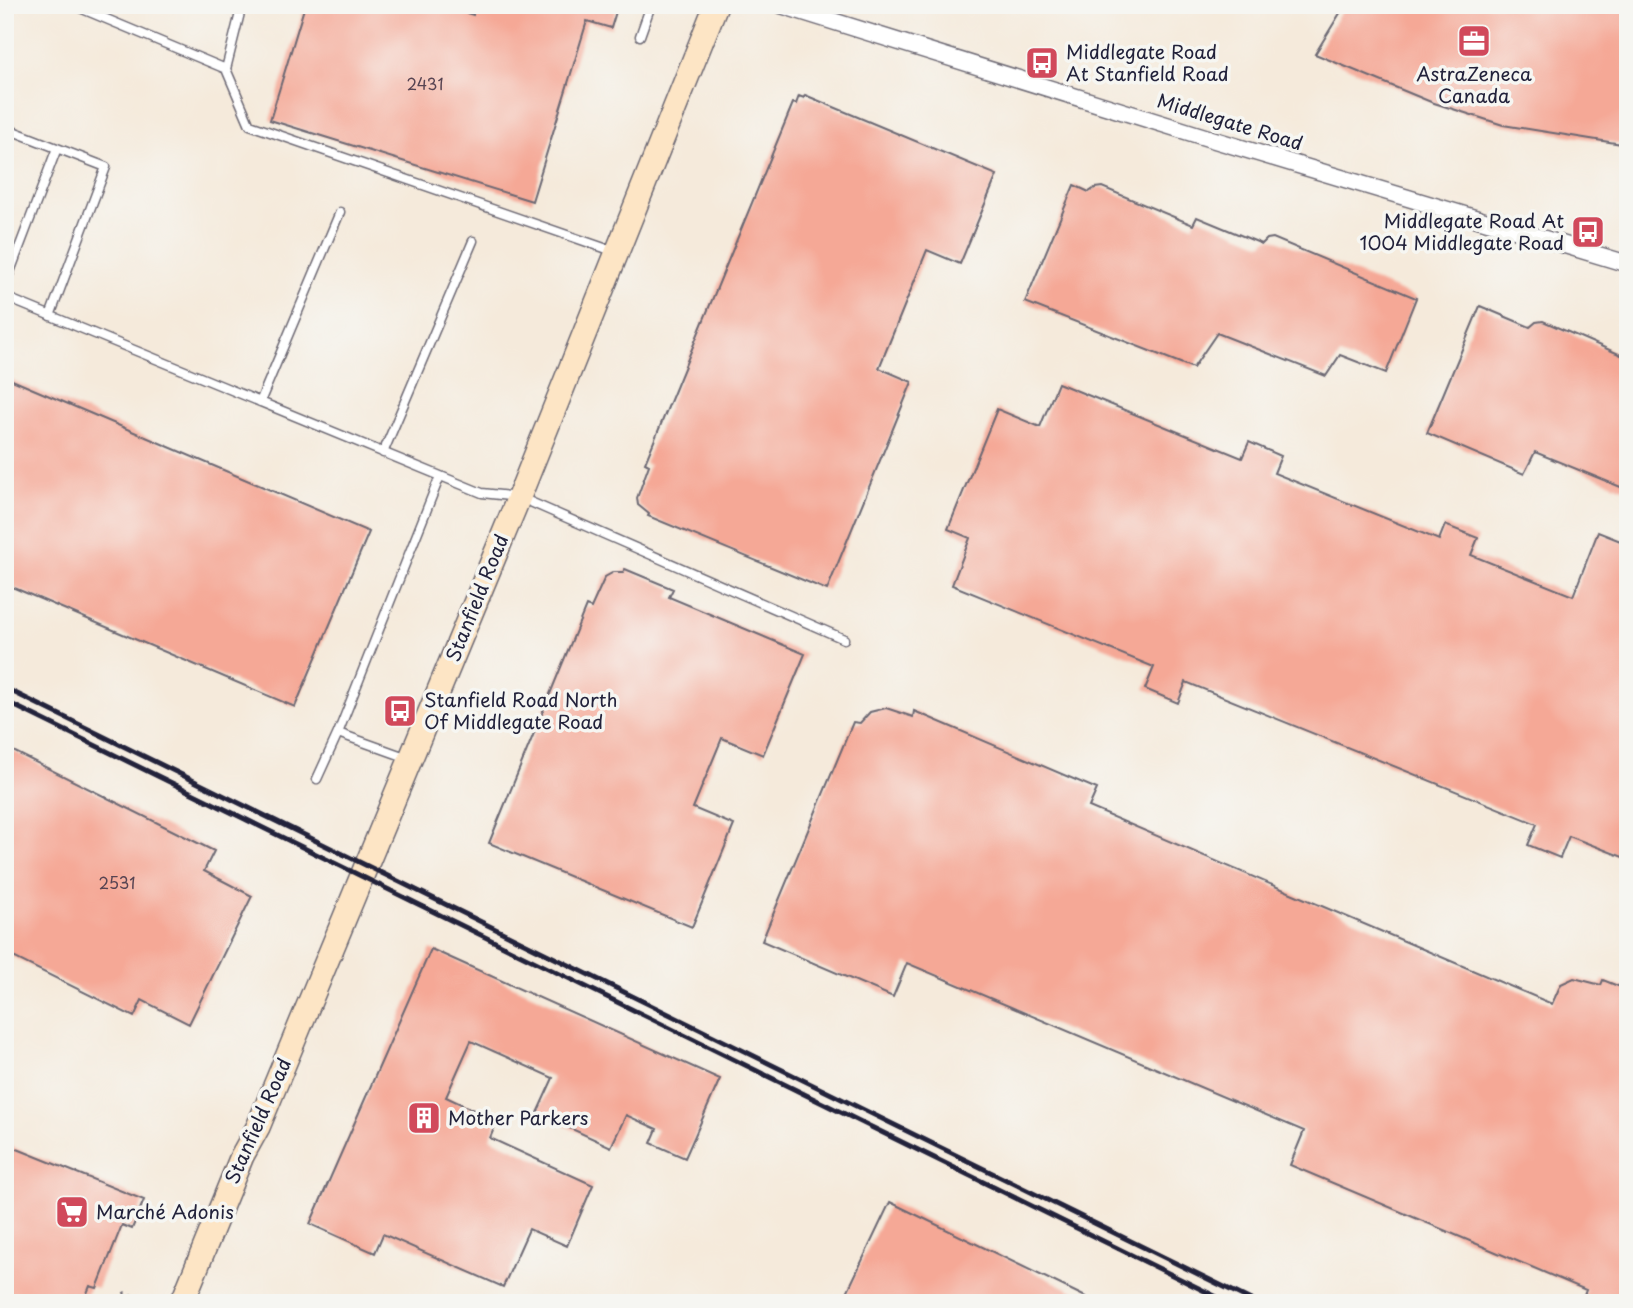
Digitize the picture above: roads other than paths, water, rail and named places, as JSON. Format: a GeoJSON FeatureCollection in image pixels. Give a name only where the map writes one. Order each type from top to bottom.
{"type":"FeatureCollection","features":[{"type":"Feature","properties":{"kind":"street","name":"Stanfield Road"},"geometry":{"type":"LineString","coordinates":[[181,1303],[242,1156],[258,1128],[411,759],[716,5]]}},
{"type":"Feature","properties":{"kind":"street","name":"Middlegate Road"},"geometry":{"type":"LineString","coordinates":[[781,5],[1208,138],[1628,264]]}},
{"type":"Feature","properties":{"kind":"lane"},"geometry":{"type":"LineString","coordinates":[[80,5],[80,8],[226,69]]}},
{"type":"Feature","properties":{"kind":"lane"},"geometry":{"type":"LineString","coordinates":[[242,5],[226,69],[250,124],[617,253]]}},
{"type":"Feature","properties":{"kind":"lane"},"geometry":{"type":"LineString","coordinates":[[640,36],[651,5]]}},
{"type":"Feature","properties":{"kind":"lane"},"geometry":{"type":"LineString","coordinates":[[5,139],[7,129],[106,167],[50,316]]}},
{"type":"Feature","properties":{"kind":"lane"},"geometry":{"type":"LineString","coordinates":[[5,285],[57,148]]}},
{"type":"Feature","properties":{"kind":"lane"},"geometry":{"type":"LineString","coordinates":[[260,402],[340,212]]}},
{"type":"Feature","properties":{"kind":"lane"},"geometry":{"type":"LineString","coordinates":[[383,453],[473,241]]}},
{"type":"Feature","properties":{"kind":"lane"},"geometry":{"type":"LineString","coordinates":[[5,297],[482,493],[519,496],[844,639]]}},
{"type":"Feature","properties":{"kind":"lane"},"geometry":{"type":"LineString","coordinates":[[317,779],[338,733],[440,476]]}},
{"type":"Feature","properties":{"kind":"lane"},"geometry":{"type":"LineString","coordinates":[[338,733],[411,759]]}},
{"type":"Feature","properties":{"kind":"railway"},"geometry":{"type":"LineString","coordinates":[[5,688],[1257,1303]]}},
{"type":"Feature","properties":{"kind":"railway"},"geometry":{"type":"LineString","coordinates":[[5,701],[1229,1303]]}},
{"type":"Feature","properties":{"kind":"place","name":"AstraZeneca Canada"},"geometry":{"type":"Point","coordinates":[1474,41]}},
{"type":"Feature","properties":{"kind":"place","name":"Middlegate Road At Stanfield Road"},"geometry":{"type":"Point","coordinates":[1042,63]}},
{"type":"Feature","properties":{"kind":"place","name":"Middlegate Road At 1004 Middlegate Road"},"geometry":{"type":"Point","coordinates":[1588,232]}},
{"type":"Feature","properties":{"kind":"place","name":"Stanfield Road North Of Middlegate Road"},"geometry":{"type":"Point","coordinates":[400,711]}},
{"type":"Feature","properties":{"kind":"place","name":"Mother Parkers"},"geometry":{"type":"Point","coordinates":[424,1118]}},
{"type":"Feature","properties":{"kind":"place","name":"Marché Adonis"},"geometry":{"type":"Point","coordinates":[72,1212]}}]}
